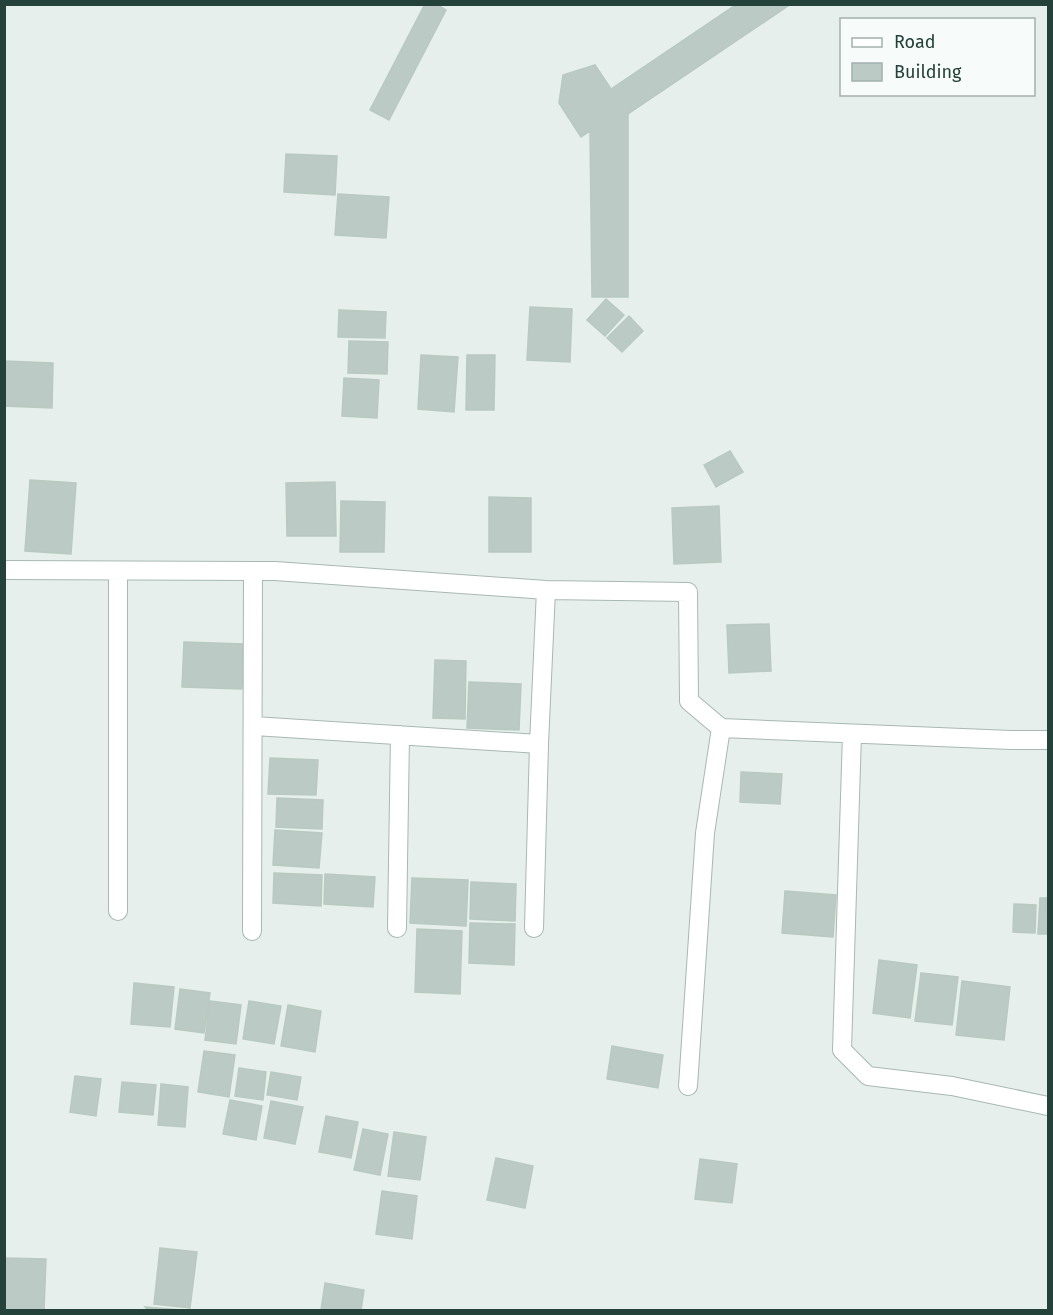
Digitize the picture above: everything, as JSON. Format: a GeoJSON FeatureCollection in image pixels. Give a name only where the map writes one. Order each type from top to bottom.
{"type":"FeatureCollection","features":[{"type":"Feature","properties":{"kind":"street"},"geometry":{"type":"LineString","coordinates":[[4,570],[254,571],[546,590],[688,592],[689,701],[721,728],[1048,740]]}},
{"type":"Feature","properties":{"kind":"street"},"geometry":{"type":"LineString","coordinates":[[118,571],[118,911]]}},
{"type":"Feature","properties":{"kind":"street"},"geometry":{"type":"LineString","coordinates":[[252,931],[254,571]]}},
{"type":"Feature","properties":{"kind":"street"},"geometry":{"type":"LineString","coordinates":[[534,928],[546,590]]}},
{"type":"Feature","properties":{"kind":"street"},"geometry":{"type":"LineString","coordinates":[[253,726],[539,744]]}},
{"type":"Feature","properties":{"kind":"street"},"geometry":{"type":"LineString","coordinates":[[687,1086],[705,833],[721,728]]}},
{"type":"Feature","properties":{"kind":"street"},"geometry":{"type":"LineString","coordinates":[[852,734],[842,1050],[868,1076],[952,1086],[1048,1106]]}},
{"type":"Feature","properties":{"kind":"street"},"geometry":{"type":"LineString","coordinates":[[397,928],[400,735]]}},
{"type":"Feature","properties":{"kind":"building"},"geometry":{"type":"Polygon","coordinates":[[[425,4],[436,4],[446,10],[389,120],[370,110],[425,4]]]}},
{"type":"Feature","properties":{"kind":"building"},"geometry":{"type":"Polygon","coordinates":[[[737,4],[788,6],[628,114],[628,297],[592,297],[590,131],[581,137],[559,103],[563,75],[595,65],[611,89],[737,4]]]}},
{"type":"Feature","properties":{"kind":"building"},"geometry":{"type":"Polygon","coordinates":[[[286,154],[337,156],[335,195],[284,192],[286,154]]]}},
{"type":"Feature","properties":{"kind":"building"},"geometry":{"type":"Polygon","coordinates":[[[338,194],[389,197],[386,238],[335,235],[338,194]]]}},
{"type":"Feature","properties":{"kind":"building"},"geometry":{"type":"Polygon","coordinates":[[[606,299],[624,315],[605,336],[587,320],[606,299]]]}},
{"type":"Feature","properties":{"kind":"building"},"geometry":{"type":"Polygon","coordinates":[[[530,307],[572,309],[570,362],[527,360],[530,307]]]}},
{"type":"Feature","properties":{"kind":"building"},"geometry":{"type":"Polygon","coordinates":[[[339,310],[386,312],[385,338],[338,337],[339,310]]]}},
{"type":"Feature","properties":{"kind":"building"},"geometry":{"type":"Polygon","coordinates":[[[629,316],[643,331],[622,352],[607,338],[629,316]]]}},
{"type":"Feature","properties":{"kind":"building"},"geometry":{"type":"Polygon","coordinates":[[[349,341],[388,342],[387,374],[348,373],[349,341]]]}},
{"type":"Feature","properties":{"kind":"building"},"geometry":{"type":"Polygon","coordinates":[[[421,355],[458,357],[454,412],[418,409],[421,355]]]}},
{"type":"Feature","properties":{"kind":"building"},"geometry":{"type":"Polygon","coordinates":[[[467,355],[495,355],[494,410],[466,410],[467,355]]]}},
{"type":"Feature","properties":{"kind":"building"},"geometry":{"type":"Polygon","coordinates":[[[4,361],[53,363],[52,408],[4,406],[4,361]]]}},
{"type":"Feature","properties":{"kind":"building"},"geometry":{"type":"Polygon","coordinates":[[[344,378],[379,380],[377,418],[342,416],[344,378]]]}},
{"type":"Feature","properties":{"kind":"building"},"geometry":{"type":"Polygon","coordinates":[[[730,451],[743,472],[716,487],[704,465],[730,451]]]}},
{"type":"Feature","properties":{"kind":"building"},"geometry":{"type":"Polygon","coordinates":[[[30,480],[76,483],[71,554],[25,551],[30,480]]]}},
{"type":"Feature","properties":{"kind":"building"},"geometry":{"type":"Polygon","coordinates":[[[335,482],[336,536],[287,536],[286,483],[335,482]]]}},
{"type":"Feature","properties":{"kind":"building"},"geometry":{"type":"Polygon","coordinates":[[[489,497],[531,498],[531,552],[489,552],[489,497]]]}},
{"type":"Feature","properties":{"kind":"building"},"geometry":{"type":"Polygon","coordinates":[[[341,501],[385,502],[384,552],[340,552],[341,501]]]}},
{"type":"Feature","properties":{"kind":"building"},"geometry":{"type":"Polygon","coordinates":[[[719,506],[721,562],[674,564],[672,508],[719,506]]]}},
{"type":"Feature","properties":{"kind":"building"},"geometry":{"type":"Polygon","coordinates":[[[769,624],[771,671],[729,673],[727,625],[769,624]]]}},
{"type":"Feature","properties":{"kind":"building"},"geometry":{"type":"Polygon","coordinates":[[[184,642],[244,644],[242,689],[182,687],[184,642]]]}},
{"type":"Feature","properties":{"kind":"building"},"geometry":{"type":"Polygon","coordinates":[[[435,660],[466,661],[465,719],[433,718],[435,660]]]}},
{"type":"Feature","properties":{"kind":"building"},"geometry":{"type":"Polygon","coordinates":[[[469,682],[521,684],[519,730],[467,728],[469,682]]]}},
{"type":"Feature","properties":{"kind":"building"},"geometry":{"type":"Polygon","coordinates":[[[270,758],[318,760],[316,795],[268,794],[270,758]]]}},
{"type":"Feature","properties":{"kind":"building"},"geometry":{"type":"Polygon","coordinates":[[[741,772],[782,774],[780,804],[740,802],[741,772]]]}},
{"type":"Feature","properties":{"kind":"building"},"geometry":{"type":"Polygon","coordinates":[[[277,798],[323,800],[322,829],[276,827],[277,798]]]}},
{"type":"Feature","properties":{"kind":"building"},"geometry":{"type":"Polygon","coordinates":[[[275,830],[322,833],[319,868],[273,865],[275,830]]]}},
{"type":"Feature","properties":{"kind":"building"},"geometry":{"type":"Polygon","coordinates":[[[274,873],[322,875],[321,906],[273,903],[274,873]]]}},
{"type":"Feature","properties":{"kind":"building"},"geometry":{"type":"Polygon","coordinates":[[[325,874],[375,877],[373,907],[324,904],[325,874]]]}},
{"type":"Feature","properties":{"kind":"building"},"geometry":{"type":"Polygon","coordinates":[[[412,878],[468,880],[466,926],[410,923],[412,878]]]}},
{"type":"Feature","properties":{"kind":"building"},"geometry":{"type":"Polygon","coordinates":[[[471,882],[516,884],[515,921],[470,919],[471,882]]]}},
{"type":"Feature","properties":{"kind":"building"},"geometry":{"type":"Polygon","coordinates":[[[785,891],[836,895],[833,937],[782,933],[785,891]]]}},
{"type":"Feature","properties":{"kind":"building"},"geometry":{"type":"Polygon","coordinates":[[[1040,898],[1048,898],[1048,934],[1038,934],[1040,898]]]}},
{"type":"Feature","properties":{"kind":"building"},"geometry":{"type":"Polygon","coordinates":[[[1014,904],[1036,905],[1035,933],[1013,932],[1014,904]]]}},
{"type":"Feature","properties":{"kind":"building"},"geometry":{"type":"Polygon","coordinates":[[[470,923],[515,924],[514,965],[469,963],[470,923]]]}},
{"type":"Feature","properties":{"kind":"building"},"geometry":{"type":"Polygon","coordinates":[[[417,929],[462,931],[460,994],[415,992],[417,929]]]}},
{"type":"Feature","properties":{"kind":"building"},"geometry":{"type":"Polygon","coordinates":[[[879,960],[917,965],[910,1018],[873,1013],[879,960]]]}},
{"type":"Feature","properties":{"kind":"building"},"geometry":{"type":"Polygon","coordinates":[[[921,973],[958,977],[952,1025],[915,1021],[921,973]]]}},
{"type":"Feature","properties":{"kind":"building"},"geometry":{"type":"Polygon","coordinates":[[[962,981],[1010,987],[1004,1040],[956,1035],[962,981]]]}},
{"type":"Feature","properties":{"kind":"building"},"geometry":{"type":"Polygon","coordinates":[[[134,983],[174,987],[170,1027],[131,1024],[134,983]]]}},
{"type":"Feature","properties":{"kind":"building"},"geometry":{"type":"Polygon","coordinates":[[[180,989],[210,993],[204,1033],[175,1029],[180,989]]]}},
{"type":"Feature","properties":{"kind":"building"},"geometry":{"type":"Polygon","coordinates":[[[210,1001],[241,1005],[236,1044],[205,1040],[210,1001]]]}},
{"type":"Feature","properties":{"kind":"building"},"geometry":{"type":"Polygon","coordinates":[[[249,1001],[281,1006],[274,1044],[243,1039],[249,1001]]]}},
{"type":"Feature","properties":{"kind":"building"},"geometry":{"type":"Polygon","coordinates":[[[288,1005],[321,1011],[315,1052],[281,1046],[288,1005]]]}},
{"type":"Feature","properties":{"kind":"building"},"geometry":{"type":"Polygon","coordinates":[[[612,1046],[663,1055],[658,1088],[607,1079],[612,1046]]]}},
{"type":"Feature","properties":{"kind":"building"},"geometry":{"type":"Polygon","coordinates":[[[204,1051],[235,1055],[229,1097],[198,1092],[204,1051]]]}},
{"type":"Feature","properties":{"kind":"building"},"geometry":{"type":"Polygon","coordinates":[[[239,1068],[266,1072],[263,1100],[235,1096],[239,1068]]]}},
{"type":"Feature","properties":{"kind":"building"},"geometry":{"type":"Polygon","coordinates":[[[271,1072],[301,1077],[297,1100],[267,1095],[271,1072]]]}},
{"type":"Feature","properties":{"kind":"building"},"geometry":{"type":"Polygon","coordinates":[[[75,1076],[101,1079],[96,1116],[70,1112],[75,1076]]]}},
{"type":"Feature","properties":{"kind":"building"},"geometry":{"type":"Polygon","coordinates":[[[122,1082],[156,1085],[153,1115],[119,1112],[122,1082]]]}},
{"type":"Feature","properties":{"kind":"building"},"geometry":{"type":"Polygon","coordinates":[[[161,1084],[188,1087],[185,1127],[158,1125],[161,1084]]]}},
{"type":"Feature","properties":{"kind":"building"},"geometry":{"type":"Polygon","coordinates":[[[230,1100],[262,1106],[256,1140],[223,1134],[230,1100]]]}},
{"type":"Feature","properties":{"kind":"building"},"geometry":{"type":"Polygon","coordinates":[[[271,1101],[303,1107],[295,1144],[264,1138],[271,1101]]]}},
{"type":"Feature","properties":{"kind":"building"},"geometry":{"type":"Polygon","coordinates":[[[326,1116],[358,1122],[351,1158],[319,1152],[326,1116]]]}},
{"type":"Feature","properties":{"kind":"building"},"geometry":{"type":"Polygon","coordinates":[[[363,1129],[388,1134],[380,1175],[354,1170],[363,1129]]]}},
{"type":"Feature","properties":{"kind":"building"},"geometry":{"type":"Polygon","coordinates":[[[394,1132],[426,1137],[420,1180],[388,1176],[394,1132]]]}},
{"type":"Feature","properties":{"kind":"building"},"geometry":{"type":"Polygon","coordinates":[[[496,1158],[533,1166],[525,1208],[487,1200],[496,1158]]]}},
{"type":"Feature","properties":{"kind":"building"},"geometry":{"type":"Polygon","coordinates":[[[700,1159],[737,1164],[732,1203],[695,1199],[700,1159]]]}},
{"type":"Feature","properties":{"kind":"building"},"geometry":{"type":"Polygon","coordinates":[[[382,1191],[417,1196],[412,1239],[376,1234],[382,1191]]]}},
{"type":"Feature","properties":{"kind":"building"},"geometry":{"type":"Polygon","coordinates":[[[160,1248],[197,1252],[190,1308],[154,1304],[160,1248]]]}},
{"type":"Feature","properties":{"kind":"building"},"geometry":{"type":"Polygon","coordinates":[[[4,1258],[46,1259],[44,1310],[4,1310],[4,1258]]]}},
{"type":"Feature","properties":{"kind":"building"},"geometry":{"type":"Polygon","coordinates":[[[325,1283],[364,1290],[361,1310],[321,1310],[325,1283]]]}},
{"type":"Feature","properties":{"kind":"building"},"geometry":{"type":"Polygon","coordinates":[[[145,1307],[182,1310],[148,1310],[145,1307]]]}}]}
